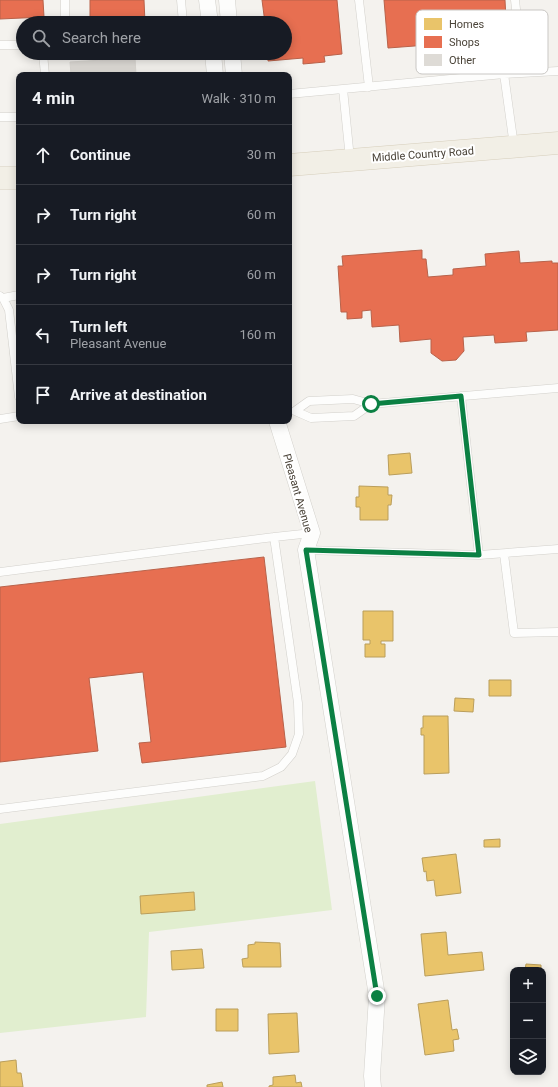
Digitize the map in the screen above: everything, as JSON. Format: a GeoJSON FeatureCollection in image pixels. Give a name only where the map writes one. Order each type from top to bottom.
{"type":"FeatureCollection","features":[{"type":"Feature","properties":{"kind":"main road","name":"Middle Country Road"},"geometry":{"type":"LineString","coordinates":[[292,166],[558,143]]}},
{"type":"Feature","properties":{"kind":"main road"},"geometry":{"type":"LineString","coordinates":[[0,178],[16,178]]}},
{"type":"Feature","properties":{"kind":"street"},"geometry":{"type":"LineString","coordinates":[[208,0],[209,16]]}},
{"type":"Feature","properties":{"kind":"street"},"geometry":{"type":"LineString","coordinates":[[227,0],[228,16]]}},
{"type":"Feature","properties":{"kind":"street"},"geometry":{"type":"LineString","coordinates":[[214,60],[215,72]]}},
{"type":"Feature","properties":{"kind":"street"},"geometry":{"type":"LineString","coordinates":[[233,60],[234,72]]}},
{"type":"Feature","properties":{"kind":"street","name":"Pleasant Avenue"},"geometry":{"type":"LineString","coordinates":[[278,424],[312,533],[306,550],[377,996],[372,1076],[373,1087]]}},
{"type":"Feature","properties":{"kind":"lane"},"geometry":{"type":"LineString","coordinates":[[65,0],[65,16]]}},
{"type":"Feature","properties":{"kind":"lane"},"geometry":{"type":"LineString","coordinates":[[181,0],[182,16]]}},
{"type":"Feature","properties":{"kind":"lane"},"geometry":{"type":"LineString","coordinates":[[359,0],[369,87]]}},
{"type":"Feature","properties":{"kind":"lane"},"geometry":{"type":"LineString","coordinates":[[515,0],[516,10]]}},
{"type":"Feature","properties":{"kind":"lane"},"geometry":{"type":"LineString","coordinates":[[0,45],[16,44]]}},
{"type":"Feature","properties":{"kind":"lane"},"geometry":{"type":"LineString","coordinates":[[44,60],[45,72]]}},
{"type":"Feature","properties":{"kind":"lane"},"geometry":{"type":"LineString","coordinates":[[548,72],[558,71]]}},
{"type":"Feature","properties":{"kind":"lane"},"geometry":{"type":"LineString","coordinates":[[292,94],[504,74],[514,147]]}},
{"type":"Feature","properties":{"kind":"lane"},"geometry":{"type":"LineString","coordinates":[[343,89],[350,160]]}},
{"type":"Feature","properties":{"kind":"lane"},"geometry":{"type":"LineString","coordinates":[[0,117],[16,117]]}},
{"type":"Feature","properties":{"kind":"lane"},"geometry":{"type":"LineString","coordinates":[[16,295],[2,297],[9,310],[16,371]]}},
{"type":"Feature","properties":{"kind":"lane"},"geometry":{"type":"LineString","coordinates":[[292,411],[309,401],[353,399],[371,404],[558,388]]}},
{"type":"Feature","properties":{"kind":"lane"},"geometry":{"type":"LineString","coordinates":[[461,396],[479,555]]}},
{"type":"Feature","properties":{"kind":"lane"},"geometry":{"type":"LineString","coordinates":[[292,411],[311,418],[354,416],[371,404]]}},
{"type":"Feature","properties":{"kind":"lane"},"geometry":{"type":"LineString","coordinates":[[0,419],[16,416]]}},
{"type":"Feature","properties":{"kind":"lane"},"geometry":{"type":"LineString","coordinates":[[0,572],[312,533]]}},
{"type":"Feature","properties":{"kind":"lane"},"geometry":{"type":"LineString","coordinates":[[0,809],[263,776],[281,767],[292,754],[299,734],[298,703],[274,537]]}},
{"type":"Feature","properties":{"kind":"lane"},"geometry":{"type":"LineString","coordinates":[[306,550],[479,555],[558,549]]}},
{"type":"Feature","properties":{"kind":"lane"},"geometry":{"type":"LineString","coordinates":[[504,554],[514,633],[558,632]]}},
{"type":"Feature","properties":{"kind":"green space"},"geometry":{"type":"Polygon","coordinates":[[[315,781],[332,910],[149,932],[146,1017],[0,1033],[0,824],[315,781]]]}},
{"type":"Feature","properties":{"kind":"building: Homes"},"geometry":{"type":"Polygon","coordinates":[[[410,453],[412,473],[389,475],[388,455],[410,453]]]}},
{"type":"Feature","properties":{"kind":"building: Homes"},"geometry":{"type":"Polygon","coordinates":[[[359,486],[388,487],[388,495],[392,495],[391,505],[388,505],[388,520],[360,520],[360,507],[356,507],[356,497],[359,497],[359,486]]]}},
{"type":"Feature","properties":{"kind":"building: Homes"},"geometry":{"type":"Polygon","coordinates":[[[363,611],[393,611],[393,641],[381,641],[381,644],[385,644],[385,657],[365,657],[365,644],[370,644],[370,640],[363,640],[363,611]]]}},
{"type":"Feature","properties":{"kind":"building: Homes"},"geometry":{"type":"Polygon","coordinates":[[[489,680],[511,680],[511,696],[489,696],[489,680]]]}},
{"type":"Feature","properties":{"kind":"building: Homes"},"geometry":{"type":"Polygon","coordinates":[[[455,698],[474,699],[473,712],[454,711],[455,698]]]}},
{"type":"Feature","properties":{"kind":"building: Homes"},"geometry":{"type":"Polygon","coordinates":[[[423,716],[448,716],[449,773],[424,774],[424,735],[421,735],[421,728],[423,728],[423,716]]]}},
{"type":"Feature","properties":{"kind":"building: Homes"},"geometry":{"type":"Polygon","coordinates":[[[500,839],[500,847],[484,847],[484,840],[500,839]]]}},
{"type":"Feature","properties":{"kind":"building: Homes"},"geometry":{"type":"Polygon","coordinates":[[[456,854],[461,893],[436,896],[434,880],[427,881],[422,858],[456,854]]]}},
{"type":"Feature","properties":{"kind":"building: Homes"},"geometry":{"type":"Polygon","coordinates":[[[194,892],[195,910],[141,914],[140,896],[194,892]]]}},
{"type":"Feature","properties":{"kind":"building: Homes"},"geometry":{"type":"Polygon","coordinates":[[[446,932],[448,955],[482,952],[484,970],[425,976],[421,934],[446,932]]]}},
{"type":"Feature","properties":{"kind":"building: Homes"},"geometry":{"type":"Polygon","coordinates":[[[255,942],[280,943],[281,967],[243,967],[242,959],[248,958],[248,945],[255,944],[255,942]]]}},
{"type":"Feature","properties":{"kind":"building: Homes"},"geometry":{"type":"Polygon","coordinates":[[[202,949],[204,968],[172,970],[171,951],[202,949]]]}},
{"type":"Feature","properties":{"kind":"building: Homes"},"geometry":{"type":"Polygon","coordinates":[[[526,964],[541,965],[541,967],[526,967],[526,964]]]}},
{"type":"Feature","properties":{"kind":"building: Homes"},"geometry":{"type":"Polygon","coordinates":[[[448,1000],[452,1030],[457,1029],[459,1039],[453,1040],[454,1051],[425,1055],[418,1004],[448,1000]]]}},
{"type":"Feature","properties":{"kind":"building: Homes"},"geometry":{"type":"Polygon","coordinates":[[[216,1009],[238,1009],[238,1031],[216,1031],[216,1009]]]}},
{"type":"Feature","properties":{"kind":"building: Homes"},"geometry":{"type":"Polygon","coordinates":[[[297,1013],[299,1052],[269,1054],[268,1014],[297,1013]]]}},
{"type":"Feature","properties":{"kind":"building: Homes"},"geometry":{"type":"Polygon","coordinates":[[[16,1060],[17,1073],[21,1073],[23,1087],[0,1087],[0,1062],[16,1060]]]}},
{"type":"Feature","properties":{"kind":"building: Homes"},"geometry":{"type":"Polygon","coordinates":[[[295,1075],[296,1083],[301,1082],[302,1087],[269,1087],[273,1085],[273,1077],[295,1075]]]}},
{"type":"Feature","properties":{"kind":"building: Homes"},"geometry":{"type":"Polygon","coordinates":[[[222,1082],[223,1087],[207,1087],[207,1085],[222,1082]]]}},
{"type":"Feature","properties":{"kind":"building: Shops"},"geometry":{"type":"Polygon","coordinates":[[[0,0],[43,0],[44,16],[16,16],[16,18],[0,19],[0,0]]]}},
{"type":"Feature","properties":{"kind":"building: Shops"},"geometry":{"type":"Polygon","coordinates":[[[90,0],[144,0],[145,16],[90,16],[90,0]]]}},
{"type":"Feature","properties":{"kind":"building: Shops"},"geometry":{"type":"Polygon","coordinates":[[[262,0],[337,0],[342,54],[324,56],[325,62],[303,64],[303,58],[292,59],[292,16],[264,16],[262,0]]]}},
{"type":"Feature","properties":{"kind":"building: Shops"},"geometry":{"type":"Polygon","coordinates":[[[384,0],[505,0],[506,10],[416,10],[416,46],[388,48],[384,0]]]}},
{"type":"Feature","properties":{"kind":"building: Shops"},"geometry":{"type":"Polygon","coordinates":[[[422,250],[422,259],[426,259],[428,277],[453,275],[453,269],[486,266],[485,254],[519,251],[520,263],[552,261],[552,263],[558,263],[558,330],[526,332],[527,341],[495,343],[494,335],[463,337],[464,351],[456,360],[442,361],[431,353],[431,339],[400,342],[399,325],[372,327],[371,310],[362,311],[362,318],[347,319],[347,312],[341,312],[338,266],[343,266],[342,256],[422,250]]]}},
{"type":"Feature","properties":{"kind":"building: Shops"},"geometry":{"type":"Polygon","coordinates":[[[264,557],[286,747],[142,763],[139,743],[151,742],[143,672],[89,678],[98,751],[0,762],[0,587],[264,557]]]}},
{"type":"Feature","properties":{"kind":"building: Other"},"geometry":{"type":"Polygon","coordinates":[[[135,60],[136,72],[71,72],[70,62],[135,60]]]}},
{"type":"Feature","properties":{"kind":"route"},"geometry":{"type":"LineString","coordinates":[[371,404],[461,396],[479,555],[306,550],[377,996]]}}]}
